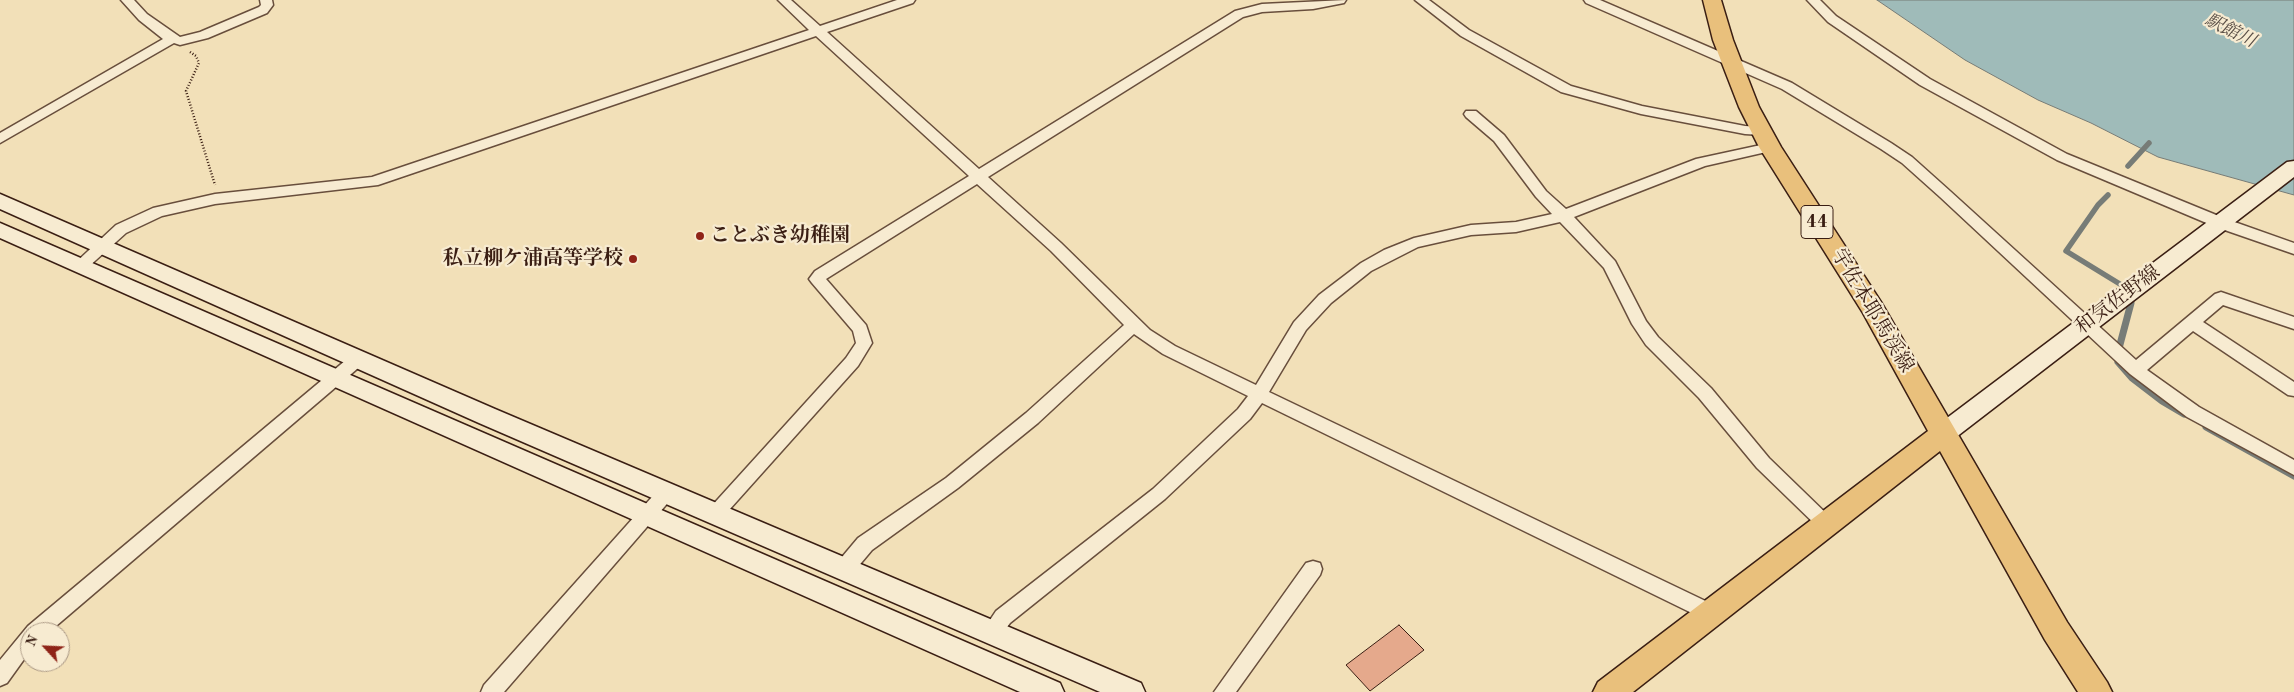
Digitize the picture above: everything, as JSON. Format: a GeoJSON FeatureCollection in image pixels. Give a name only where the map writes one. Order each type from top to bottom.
{"type":"FeatureCollection","features":[{"type":"Feature","properties":{"kind":"main road","name":"宇佐本耶馬渓線"},"geometry":{"type":"LineString","coordinates":[[1712,0],[1715,16],[1749,107],[1766,138],[1872,308],[2056,631],[2096,692]]}},
{"type":"Feature","properties":{"kind":"main road"},"geometry":{"type":"LineString","coordinates":[[1609,692],[1944,434]]}},
{"type":"Feature","properties":{"kind":"street"},"geometry":{"type":"LineString","coordinates":[[127,0],[134,10],[172,39],[187,40],[204,35],[263,10],[267,5],[266,0]]}},
{"type":"Feature","properties":{"kind":"street"},"geometry":{"type":"LineString","coordinates":[[784,0],[1056,247],[1134,325],[1170,350],[1711,613]]}},
{"type":"Feature","properties":{"kind":"street"},"geometry":{"type":"LineString","coordinates":[[81,266],[121,229],[158,212],[215,199],[373,182],[909,0]]}},
{"type":"Feature","properties":{"kind":"street"},"geometry":{"type":"LineString","coordinates":[[715,514],[852,362],[864,343],[860,330],[817,279],[820,274],[979,177],[1238,14],[1262,8],[1295,7],[1340,0]]}},
{"type":"Feature","properties":{"kind":"street"},"geometry":{"type":"LineString","coordinates":[[1421,0],[1465,33],[1545,80],[1566,89],[1641,110],[1745,130],[1766,138]]}},
{"type":"Feature","properties":{"kind":"street"},"geometry":{"type":"LineString","coordinates":[[1590,0],[1787,86],[1907,160],[2136,370],[2193,412],[2294,468]]}},
{"type":"Feature","properties":{"kind":"street"},"geometry":{"type":"LineString","coordinates":[[1813,0],[1832,19],[1926,82],[2062,157],[2294,249]]}},
{"type":"Feature","properties":{"kind":"street"},"geometry":{"type":"LineString","coordinates":[[0,139],[172,39]]}},
{"type":"Feature","properties":{"kind":"street"},"geometry":{"type":"LineString","coordinates":[[1471,114],[1499,138],[1541,194],[1581,233],[1610,265],[1640,324],[1652,341],[1705,394],[1763,464],[1827,525]]}},
{"type":"Feature","properties":{"kind":"street"},"geometry":{"type":"LineString","coordinates":[[992,632],[1003,617],[1159,494],[1244,414],[1259,394],[1300,326],[1325,299],[1366,267],[1414,243],[1438,236],[1470,230],[1524,225],[1563,216],[1766,138]]}},
{"type":"Feature","properties":{"kind":"street","name":"和気佐野線"},"geometry":{"type":"LineString","coordinates":[[1944,434],[2294,167]]}},
{"type":"Feature","properties":{"kind":"street"},"geometry":{"type":"LineString","coordinates":[[0,201],[666,493],[1131,692]]}},
{"type":"Feature","properties":{"kind":"street"},"geometry":{"type":"LineString","coordinates":[[0,230],[1050,692]]}},
{"type":"Feature","properties":{"kind":"street"},"geometry":{"type":"LineString","coordinates":[[2136,370],[2221,298],[2294,323]]}},
{"type":"Feature","properties":{"kind":"street"},"geometry":{"type":"LineString","coordinates":[[2193,323],[2294,390]]}},
{"type":"Feature","properties":{"kind":"street"},"geometry":{"type":"LineString","coordinates":[[844,570],[865,544],[960,477],[1032,418],[1134,325]]}},
{"type":"Feature","properties":{"kind":"street"},"geometry":{"type":"LineString","coordinates":[[48,622],[358,359]]}},
{"type":"Feature","properties":{"kind":"street"},"geometry":{"type":"LineString","coordinates":[[490,692],[666,493]]}},
{"type":"Feature","properties":{"kind":"street"},"geometry":{"type":"LineString","coordinates":[[1224,692],[1314,569]]}},
{"type":"Feature","properties":{"kind":"street"},"geometry":{"type":"LineString","coordinates":[[0,677],[20,648]]}},
{"type":"Feature","properties":{"kind":"path"},"geometry":{"type":"LineString","coordinates":[[187,40],[184,47],[196,56],[199,63],[186,91],[214,179],[215,199]]}},
{"type":"Feature","properties":{"kind":"water","name":"駅館川"},"geometry":{"type":"Polygon","coordinates":[[[1877,0],[2294,0],[2294,195],[2158,157],[2091,123],[2038,100],[1965,60],[1877,0]]]}},
{"type":"Feature","properties":{"kind":"building"},"geometry":{"type":"Polygon","coordinates":[[[1399,625],[1424,650],[1370,691],[1346,665],[1399,625]]]}},
{"type":"Feature","properties":{"kind":"waterway"},"geometry":{"type":"LineString","coordinates":[[2128,166],[2149,143]]}},
{"type":"Feature","properties":{"kind":"waterway"},"geometry":{"type":"LineString","coordinates":[[2108,195],[2098,205],[2066,251],[2128,289]]}},
{"type":"Feature","properties":{"kind":"waterway"},"geometry":{"type":"LineString","coordinates":[[2130,304],[2132,297]]}},
{"type":"Feature","properties":{"kind":"waterway"},"geometry":{"type":"LineString","coordinates":[[2118,352],[2131,303]]}},
{"type":"Feature","properties":{"kind":"waterway"},"geometry":{"type":"LineString","coordinates":[[2118,362],[2132,378],[2162,401],[2184,414]]}},
{"type":"Feature","properties":{"kind":"waterway"},"geometry":{"type":"LineString","coordinates":[[2206,427],[2294,476]]}},
{"type":"Feature","properties":{"kind":"place","name":"ことぶき幼稚園"},"geometry":{"type":"Point","coordinates":[700,236]}},
{"type":"Feature","properties":{"kind":"place","name":"私立柳ケ浦高等学校"},"geometry":{"type":"Point","coordinates":[633,259]}}]}
